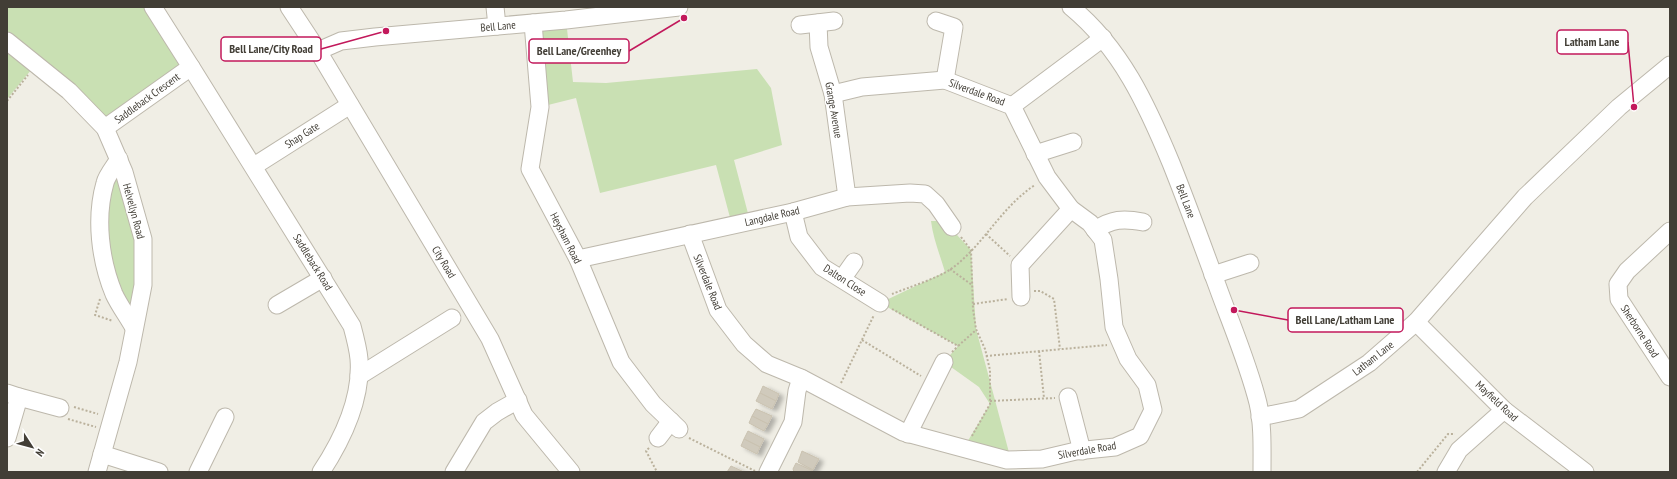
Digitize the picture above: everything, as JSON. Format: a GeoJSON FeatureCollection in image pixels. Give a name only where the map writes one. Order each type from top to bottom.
{"type":"FeatureCollection","features":[{"type":"Feature","properties":{"kind":"street","name":"Saddleback Crescent"},"geometry":{"type":"LineString","coordinates":[[105,128],[191,67],[153,7]]}},
{"type":"Feature","properties":{"kind":"street","name":"City Road"},"geometry":{"type":"LineString","coordinates":[[289,7],[318,51],[490,339],[524,415],[571,472]]}},
{"type":"Feature","properties":{"kind":"street"},"geometry":{"type":"LineString","coordinates":[[495,7],[497,26]]}},
{"type":"Feature","properties":{"kind":"street","name":"Bell Lane"},"geometry":{"type":"LineString","coordinates":[[318,51],[341,41],[533,23],[679,7]]}},
{"type":"Feature","properties":{"kind":"street","name":"Bell Lane"},"geometry":{"type":"LineString","coordinates":[[1071,7],[1103,38],[1123,64],[1146,105],[1182,190],[1254,389],[1260,417],[1262,472]]}},
{"type":"Feature","properties":{"kind":"street"},"geometry":{"type":"LineString","coordinates":[[936,21],[954,27],[945,80]]}},
{"type":"Feature","properties":{"kind":"street","name":"Grange Avenue"},"geometry":{"type":"LineString","coordinates":[[800,25],[826,22],[819,47],[833,94],[847,197]]}},
{"type":"Feature","properties":{"kind":"street","name":"Heysham Road"},"geometry":{"type":"LineString","coordinates":[[533,23],[540,106],[530,169],[578,259],[621,362],[653,404],[675,425]]}},
{"type":"Feature","properties":{"kind":"street"},"geometry":{"type":"LineString","coordinates":[[1012,106],[1103,38]]}},
{"type":"Feature","properties":{"kind":"street","name":"Helvellyn Road"},"geometry":{"type":"LineString","coordinates":[[7,41],[69,91],[105,128],[119,159],[135,206],[143,238],[143,285],[128,362],[97,472]]}},
{"type":"Feature","properties":{"kind":"street","name":"Latham Lane"},"geometry":{"type":"LineString","coordinates":[[1260,417],[1290,412],[1310,403],[1369,363],[1416,322],[1525,197],[1619,106],[1670,66]]}},
{"type":"Feature","properties":{"kind":"street","name":"Saddleback Road"},"geometry":{"type":"LineString","coordinates":[[191,67],[324,278],[352,326],[359,359],[357,393],[345,426],[321,472]]}},
{"type":"Feature","properties":{"kind":"street","name":"Silverdale Road"},"geometry":{"type":"LineString","coordinates":[[690,234],[718,310],[744,344],[767,364],[802,378],[908,434],[1007,460],[1042,459],[1082,451],[1115,447],[1140,436],[1153,410],[1148,385],[1128,359],[1114,327],[1103,240],[1090,223],[1071,209],[1047,177],[1012,106],[945,80],[862,87],[833,94]]}},
{"type":"Feature","properties":{"kind":"street","name":"Shap Gate"},"geometry":{"type":"LineString","coordinates":[[254,166],[350,105]]}},
{"type":"Feature","properties":{"kind":"street"},"geometry":{"type":"LineString","coordinates":[[1035,154],[1073,142]]}},
{"type":"Feature","properties":{"kind":"street"},"geometry":{"type":"LineString","coordinates":[[119,159],[105,182],[101,210],[100,234],[104,263],[114,294],[134,328]]}},
{"type":"Feature","properties":{"kind":"street","name":"Langdale Road"},"geometry":{"type":"LineString","coordinates":[[578,259],[793,212],[847,197],[910,193],[925,194],[936,204],[952,227]]}},
{"type":"Feature","properties":{"kind":"street"},"geometry":{"type":"LineString","coordinates":[[1021,295],[1020,265],[1071,209]]}},
{"type":"Feature","properties":{"kind":"street","name":"Dalton Close"},"geometry":{"type":"LineString","coordinates":[[793,212],[799,237],[822,267],[880,303]]}},
{"type":"Feature","properties":{"kind":"street"},"geometry":{"type":"LineString","coordinates":[[1095,230],[1107,222],[1127,219],[1143,222]]}},
{"type":"Feature","properties":{"kind":"street","name":"Sherborne Road"},"geometry":{"type":"LineString","coordinates":[[1670,231],[1627,271],[1618,284],[1618,299],[1670,377]]}},
{"type":"Feature","properties":{"kind":"street"},"geometry":{"type":"LineString","coordinates":[[842,279],[854,262]]}},
{"type":"Feature","properties":{"kind":"street"},"geometry":{"type":"LineString","coordinates":[[1213,275],[1250,263]]}},
{"type":"Feature","properties":{"kind":"street"},"geometry":{"type":"LineString","coordinates":[[277,305],[324,278]]}},
{"type":"Feature","properties":{"kind":"street"},"geometry":{"type":"LineString","coordinates":[[359,376],[452,318]]}},
{"type":"Feature","properties":{"kind":"street","name":"Mayfield Road"},"geometry":{"type":"LineString","coordinates":[[1416,322],[1504,410],[1585,472]]}},
{"type":"Feature","properties":{"kind":"street"},"geometry":{"type":"LineString","coordinates":[[908,434],[944,362]]}},
{"type":"Feature","properties":{"kind":"street"},"geometry":{"type":"LineString","coordinates":[[768,472],[792,422],[797,391],[802,378]]}},
{"type":"Feature","properties":{"kind":"street"},"geometry":{"type":"LineString","coordinates":[[7,438],[13,395],[60,408]]}},
{"type":"Feature","properties":{"kind":"street"},"geometry":{"type":"LineString","coordinates":[[1068,397],[1082,451]]}},
{"type":"Feature","properties":{"kind":"street"},"geometry":{"type":"LineString","coordinates":[[454,472],[484,422],[497,412],[518,400]]}},
{"type":"Feature","properties":{"kind":"street"},"geometry":{"type":"LineString","coordinates":[[1446,472],[1459,450],[1504,410]]}},
{"type":"Feature","properties":{"kind":"street"},"geometry":{"type":"LineString","coordinates":[[198,472],[225,417]]}},
{"type":"Feature","properties":{"kind":"street"},"geometry":{"type":"LineString","coordinates":[[658,438],[675,425]]}},
{"type":"Feature","properties":{"kind":"street"},"geometry":{"type":"LineString","coordinates":[[102,454],[160,472]]}},
{"type":"Feature","properties":{"kind":"path"},"geometry":{"type":"LineString","coordinates":[[7,100],[36,64]]}},
{"type":"Feature","properties":{"kind":"path"},"geometry":{"type":"LineString","coordinates":[[835,395],[880,303],[889,296],[950,269],[971,250],[1021,194],[1047,177]]}},
{"type":"Feature","properties":{"kind":"path"},"geometry":{"type":"LineString","coordinates":[[952,227],[971,250],[973,304],[976,330],[990,370],[990,401],[981,422],[963,449]]}},
{"type":"Feature","properties":{"kind":"path"},"geometry":{"type":"LineString","coordinates":[[986,234],[1020,265]]}},
{"type":"Feature","properties":{"kind":"path"},"geometry":{"type":"LineString","coordinates":[[950,269],[972,285]]}},
{"type":"Feature","properties":{"kind":"path"},"geometry":{"type":"LineString","coordinates":[[973,304],[1040,291],[1054,298],[1060,349]]}},
{"type":"Feature","properties":{"kind":"path"},"geometry":{"type":"LineString","coordinates":[[880,303],[958,346],[976,330]]}},
{"type":"Feature","properties":{"kind":"path"},"geometry":{"type":"LineString","coordinates":[[862,340],[934,383]]}},
{"type":"Feature","properties":{"kind":"path"},"geometry":{"type":"LineString","coordinates":[[986,356],[1121,344]]}},
{"type":"Feature","properties":{"kind":"path"},"geometry":{"type":"LineString","coordinates":[[1039,351],[1044,398]]}},
{"type":"Feature","properties":{"kind":"path"},"geometry":{"type":"LineString","coordinates":[[990,401],[1068,397]]}},
{"type":"Feature","properties":{"kind":"path"},"geometry":{"type":"LineString","coordinates":[[62,403],[110,424],[58,416],[62,403]]}},
{"type":"Feature","properties":{"kind":"path"},"geometry":{"type":"LineString","coordinates":[[675,425],[690,438],[757,472]]}},
{"type":"Feature","properties":{"kind":"path"},"geometry":{"type":"LineString","coordinates":[[657,472],[646,451],[658,438]]}},
{"type":"Feature","properties":{"kind":"green space"},"geometry":{"type":"Polygon","coordinates":[[[7,7],[152,7],[187,61],[113,123],[7,40],[7,7]]]}},
{"type":"Feature","properties":{"kind":"green space"},"geometry":{"type":"Polygon","coordinates":[[[566,20],[573,82],[606,83],[757,69],[771,88],[782,145],[734,160],[750,221],[732,225],[716,165],[600,193],[576,98],[540,107],[533,23],[566,20]]]}},
{"type":"Feature","properties":{"kind":"green space"},"geometry":{"type":"Polygon","coordinates":[[[7,43],[36,64],[7,99],[7,43]]]}},
{"type":"Feature","properties":{"kind":"green space"},"geometry":{"type":"Polygon","coordinates":[[[119,159],[139,224],[134,328],[100,229],[119,159]]]}},
{"type":"Feature","properties":{"kind":"green space"},"geometry":{"type":"Polygon","coordinates":[[[931,221],[944,221],[971,250],[976,329],[1011,460],[963,449],[990,404],[979,387],[944,362],[958,346],[880,303],[945,272],[931,221]]]}},
{"type":"Feature","properties":{"kind":"building"},"geometry":{"type":"Polygon","coordinates":[[[763,386],[779,394],[776,401],[760,393],[763,386]]]}},
{"type":"Feature","properties":{"kind":"building"},"geometry":{"type":"Polygon","coordinates":[[[760,393],[776,401],[772,409],[756,401],[760,393]]]}},
{"type":"Feature","properties":{"kind":"building"},"geometry":{"type":"Polygon","coordinates":[[[756,409],[772,416],[768,424],[752,416],[756,409]]]}},
{"type":"Feature","properties":{"kind":"building"},"geometry":{"type":"Polygon","coordinates":[[[752,416],[768,424],[764,431],[749,423],[752,416]]]}},
{"type":"Feature","properties":{"kind":"building"},"geometry":{"type":"Polygon","coordinates":[[[748,431],[764,439],[760,447],[744,439],[748,431]]]}},
{"type":"Feature","properties":{"kind":"building"},"geometry":{"type":"Polygon","coordinates":[[[744,439],[760,447],[757,454],[741,446],[744,439]]]}},
{"type":"Feature","properties":{"kind":"building"},"geometry":{"type":"Polygon","coordinates":[[[802,451],[819,459],[813,470],[798,462],[802,451]]]}},
{"type":"Feature","properties":{"kind":"building"},"geometry":{"type":"Polygon","coordinates":[[[796,463],[813,471],[794,472],[793,469],[796,463]]]}},
{"type":"Feature","properties":{"kind":"building"},"geometry":{"type":"Polygon","coordinates":[[[731,466],[744,472],[727,472],[731,466]]]}},
{"type":"Feature","properties":{"kind":"place","name":"Bell Lane/Greenhey"},"geometry":{"type":"Point","coordinates":[684,18]}},
{"type":"Feature","properties":{"kind":"place","name":"Bell Lane/City Road"},"geometry":{"type":"Point","coordinates":[386,31]}},
{"type":"Feature","properties":{"kind":"place","name":"Latham Lane"},"geometry":{"type":"Point","coordinates":[1634,107]}},
{"type":"Feature","properties":{"kind":"place","name":"Bell Lane/Latham Lane"},"geometry":{"type":"Point","coordinates":[1234,310]}}]}
